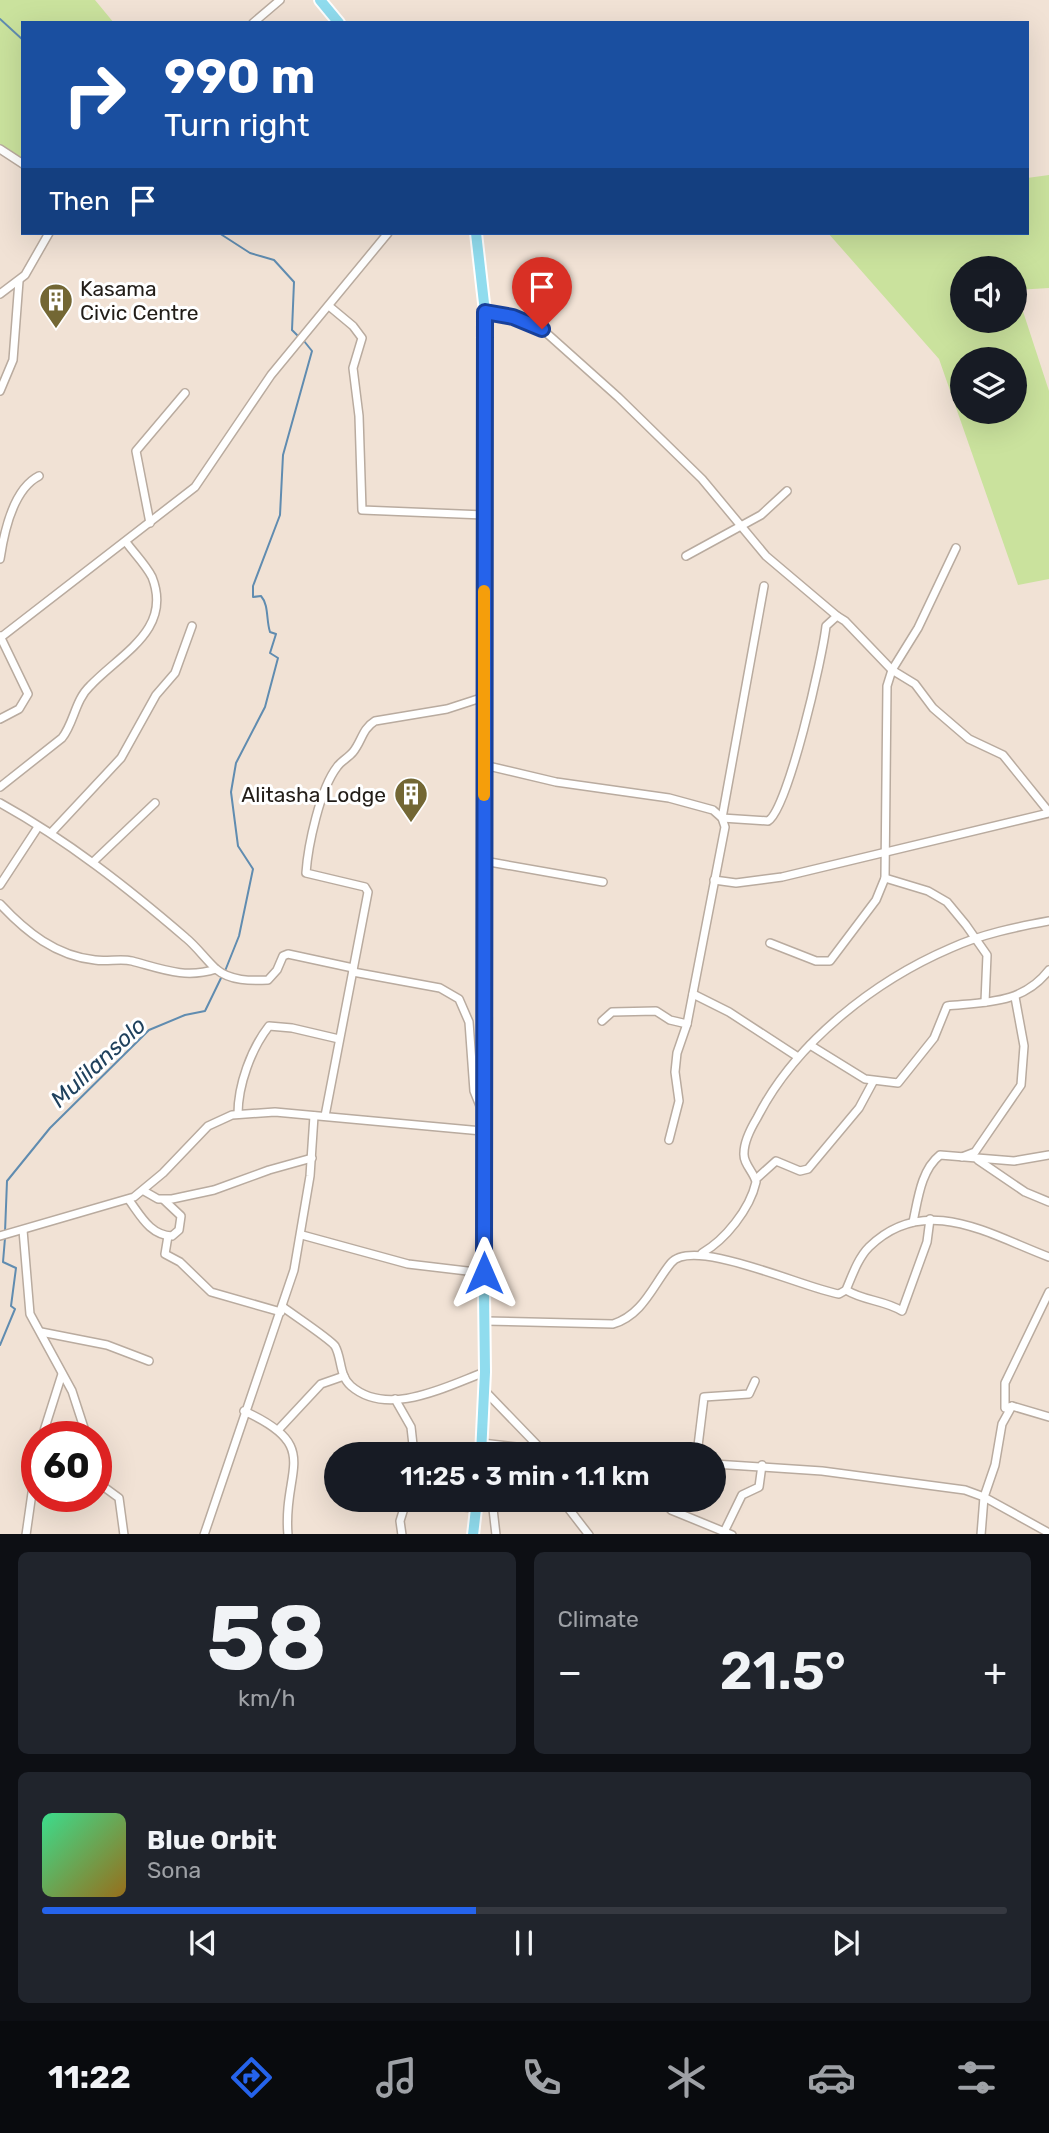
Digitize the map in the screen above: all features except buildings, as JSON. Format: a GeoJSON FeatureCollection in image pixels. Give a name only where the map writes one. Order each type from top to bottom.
{"type":"FeatureCollection","features":[{"type":"Feature","properties":{"kind":"main road"},"geometry":{"type":"LineString","coordinates":[[320,0],[337,21]]}},
{"type":"Feature","properties":{"kind":"main road"},"geometry":{"type":"LineString","coordinates":[[476,235],[485,312],[482,1110],[485,1372],[482,1442]]}},
{"type":"Feature","properties":{"kind":"main road"},"geometry":{"type":"LineString","coordinates":[[473,1534],[476,1512]]}},
{"type":"Feature","properties":{"kind":"street"},"geometry":{"type":"LineString","coordinates":[[255,21],[280,0]]}},
{"type":"Feature","properties":{"kind":"street"},"geometry":{"type":"LineString","coordinates":[[0,149],[21,163]]}},
{"type":"Feature","properties":{"kind":"street"},"geometry":{"type":"LineString","coordinates":[[0,294],[19,281],[47,235]]}},
{"type":"Feature","properties":{"kind":"street"},"geometry":{"type":"LineString","coordinates":[[0,719],[19,709],[28,694],[0,637],[195,487],[219,456],[247,408],[386,235]]}},
{"type":"Feature","properties":{"kind":"street"},"geometry":{"type":"LineString","coordinates":[[0,391],[13,360],[19,281]]}},
{"type":"Feature","properties":{"kind":"street"},"geometry":{"type":"LineString","coordinates":[[329,306],[353,326],[362,338],[353,368],[359,416],[362,510],[484,515]]}},
{"type":"Feature","properties":{"kind":"street"},"geometry":{"type":"LineString","coordinates":[[485,312],[513,317],[542,329],[618,397],[702,479],[765,556],[845,621],[892,670],[915,684],[933,708],[969,739],[1003,755],[1049,812],[782,877],[736,883],[714,880]]}},
{"type":"Feature","properties":{"kind":"street"},"geometry":{"type":"LineString","coordinates":[[150,523],[136,451],[185,393]]}},
{"type":"Feature","properties":{"kind":"street"},"geometry":{"type":"LineString","coordinates":[[0,559],[14,507],[24,486],[39,476]]}},
{"type":"Feature","properties":{"kind":"street"},"geometry":{"type":"LineString","coordinates":[[686,556],[761,515],[788,491]]}},
{"type":"Feature","properties":{"kind":"street"},"geometry":{"type":"LineString","coordinates":[[0,787],[62,738],[69,729],[83,694],[142,641],[151,628],[158,601],[153,582],[126,542]]}},
{"type":"Feature","properties":{"kind":"street"},"geometry":{"type":"LineString","coordinates":[[770,943],[816,961],[830,961],[876,900],[885,878],[887,863],[884,852],[885,696],[892,670],[918,628],[956,548]]}},
{"type":"Feature","properties":{"kind":"street"},"geometry":{"type":"LineString","coordinates":[[670,1140],[679,1101],[675,1072],[677,1053],[687,1024],[725,827],[722,818],[764,586]]}},
{"type":"Feature","properties":{"kind":"street"},"geometry":{"type":"LineString","coordinates":[[484,765],[568,784],[669,798],[713,810],[722,818],[768,821],[778,810],[798,749],[826,626],[837,616]]}},
{"type":"Feature","properties":{"kind":"street"},"geometry":{"type":"LineString","coordinates":[[51,833],[121,758],[156,695],[178,665],[192,626]]}},
{"type":"Feature","properties":{"kind":"street"},"geometry":{"type":"LineString","coordinates":[[325,1116],[368,889],[306,873],[311,842],[332,777],[337,767],[352,753],[367,726],[375,721],[447,709],[484,697]]}},
{"type":"Feature","properties":{"kind":"street"},"geometry":{"type":"LineString","coordinates":[[0,803],[93,862],[188,940],[221,971],[241,980],[268,979],[277,970],[283,956],[288,954],[440,988],[459,999],[469,1022],[474,1091],[482,1110]]}},
{"type":"Feature","properties":{"kind":"street"},"geometry":{"type":"LineString","coordinates":[[93,862],[155,803]]}},
{"type":"Feature","properties":{"kind":"street"},"geometry":{"type":"LineString","coordinates":[[1,882],[38,827]]}},
{"type":"Feature","properties":{"kind":"street"},"geometry":{"type":"LineString","coordinates":[[484,861],[603,881]]}},
{"type":"Feature","properties":{"kind":"street"},"geometry":{"type":"LineString","coordinates":[[885,878],[939,897],[977,938],[988,960],[985,1002]]}},
{"type":"Feature","properties":{"kind":"street"},"geometry":{"type":"LineString","coordinates":[[0,904],[43,942],[73,957],[103,961],[126,960],[178,974],[221,971]]}},
{"type":"Feature","properties":{"kind":"street"},"geometry":{"type":"LineString","coordinates":[[755,1179],[745,1160],[746,1145],[765,1101],[810,1045],[896,978],[920,963],[977,938],[1049,921]]}},
{"type":"Feature","properties":{"kind":"street"},"geometry":{"type":"LineString","coordinates":[[810,1045],[873,1082],[901,1081],[911,1064],[934,1038],[947,1006],[1015,997],[1030,990],[1049,970]]}},
{"type":"Feature","properties":{"kind":"street"},"geometry":{"type":"LineString","coordinates":[[692,994],[729,1012],[798,1057]]}},
{"type":"Feature","properties":{"kind":"street"},"geometry":{"type":"LineString","coordinates":[[962,1157],[975,1152],[1021,1085],[1024,1046],[1015,997]]}},
{"type":"Feature","properties":{"kind":"street"},"geometry":{"type":"LineString","coordinates":[[602,1021],[612,1012],[656,1011],[670,1020],[687,1024]]}},
{"type":"Feature","properties":{"kind":"street"},"geometry":{"type":"LineString","coordinates":[[238,1114],[238,1096],[243,1078],[269,1026],[292,1028],[339,1039]]}},
{"type":"Feature","properties":{"kind":"street"},"geometry":{"type":"LineString","coordinates":[[702,1253],[722,1239],[749,1201],[755,1179],[776,1161],[800,1171],[808,1169],[859,1108],[873,1082]]}},
{"type":"Feature","properties":{"kind":"street"},"geometry":{"type":"LineString","coordinates":[[3,1235],[129,1200],[144,1191],[208,1126],[238,1114],[325,1116],[482,1130]]}},
{"type":"Feature","properties":{"kind":"street"},"geometry":{"type":"LineString","coordinates":[[204,1534],[244,1411],[282,1310],[302,1235],[312,1158],[314,1116]]}},
{"type":"Feature","properties":{"kind":"street"},"geometry":{"type":"LineString","coordinates":[[913,1222],[918,1194],[932,1162],[940,1155],[1014,1161],[1049,1155]]}},
{"type":"Feature","properties":{"kind":"street"},"geometry":{"type":"LineString","coordinates":[[163,1200],[214,1190],[312,1158]]}},
{"type":"Feature","properties":{"kind":"street"},"geometry":{"type":"LineString","coordinates":[[977,1159],[1025,1192],[1049,1202]]}},
{"type":"Feature","properties":{"kind":"street"},"geometry":{"type":"LineString","coordinates":[[129,1200],[151,1229],[168,1236],[177,1234],[181,1216],[163,1200],[144,1191]]}},
{"type":"Feature","properties":{"kind":"street"},"geometry":{"type":"LineString","coordinates":[[846,1290],[858,1297],[889,1303],[902,1311],[928,1242],[930,1219]]}},
{"type":"Feature","properties":{"kind":"street"},"geometry":{"type":"LineString","coordinates":[[485,1321],[613,1324],[633,1313],[651,1295],[674,1259],[680,1255],[702,1253],[839,1294],[846,1290],[868,1248],[913,1222],[930,1219],[968,1225],[1049,1257]]}},
{"type":"Feature","properties":{"kind":"street"},"geometry":{"type":"LineString","coordinates":[[23,1230],[30,1314],[75,1398],[81,1421]]}},
{"type":"Feature","properties":{"kind":"street"},"geometry":{"type":"LineString","coordinates":[[302,1235],[408,1264],[484,1273]]}},
{"type":"Feature","properties":{"kind":"street"},"geometry":{"type":"LineString","coordinates":[[168,1236],[165,1254],[180,1262],[203,1288],[282,1310],[333,1343],[344,1376],[357,1389],[395,1399],[429,1393],[485,1372]]}},
{"type":"Feature","properties":{"kind":"street"},"geometry":{"type":"LineString","coordinates":[[981,1534],[984,1497],[1009,1407],[1005,1383],[1049,1292]]}},
{"type":"Feature","properties":{"kind":"street"},"geometry":{"type":"LineString","coordinates":[[41,1332],[107,1345],[149,1361]]}},
{"type":"Feature","properties":{"kind":"street"},"geometry":{"type":"LineString","coordinates":[[47,1421],[62,1374]]}},
{"type":"Feature","properties":{"kind":"street"},"geometry":{"type":"LineString","coordinates":[[279,1429],[321,1384],[344,1376]]}},
{"type":"Feature","properties":{"kind":"street"},"geometry":{"type":"LineString","coordinates":[[698,1442],[704,1397],[749,1395],[755,1381]]}},
{"type":"Feature","properties":{"kind":"street"},"geometry":{"type":"LineString","coordinates":[[484,1390],[534,1442]]}},
{"type":"Feature","properties":{"kind":"street"},"geometry":{"type":"LineString","coordinates":[[395,1399],[411,1427],[413,1442]]}},
{"type":"Feature","properties":{"kind":"street"},"geometry":{"type":"LineString","coordinates":[[1009,1407],[1049,1417]]}},
{"type":"Feature","properties":{"kind":"street"},"geometry":{"type":"LineString","coordinates":[[244,1411],[279,1429],[289,1440],[294,1459],[288,1534]]}},
{"type":"Feature","properties":{"kind":"street"},"geometry":{"type":"LineString","coordinates":[[726,1464],[762,1465],[965,1490],[984,1497],[1049,1534]]}},
{"type":"Feature","properties":{"kind":"street"},"geometry":{"type":"LineString","coordinates":[[674,1512],[728,1532],[743,1495],[759,1487],[762,1465]]}},
{"type":"Feature","properties":{"kind":"street"},"geometry":{"type":"LineString","coordinates":[[112,1494],[118,1498],[124,1534]]}},
{"type":"Feature","properties":{"kind":"street"},"geometry":{"type":"LineString","coordinates":[[26,1534],[29,1512]]}},
{"type":"Feature","properties":{"kind":"street"},"geometry":{"type":"LineString","coordinates":[[402,1534],[400,1521],[403,1512]]}},
{"type":"Feature","properties":{"kind":"street"},"geometry":{"type":"LineString","coordinates":[[493,1512],[496,1534]]}},
{"type":"Feature","properties":{"kind":"street"},"geometry":{"type":"LineString","coordinates":[[571,1512],[588,1534]]}},
{"type":"Feature","properties":{"kind":"green space"},"geometry":{"type":"Polygon","coordinates":[[[0,0],[95,0],[112,21],[21,21],[21,160],[0,146],[0,0]]]}},
{"type":"Feature","properties":{"kind":"green space"},"geometry":{"type":"Polygon","coordinates":[[[1049,175],[1049,288],[1027,289],[1027,256],[950,256],[950,333],[1027,333],[1027,324],[1049,391],[1049,579],[1018,585],[962,424],[1027,424],[1027,347],[950,347],[950,390],[939,359],[830,235],[1029,235],[1029,178],[1049,175]]]}},
{"type":"Feature","properties":{"kind":"waterway","name":"Mulilansolo"},"geometry":{"type":"LineString","coordinates":[[0,19],[21,38]]}},
{"type":"Feature","properties":{"kind":"waterway","name":"Mulilansolo"},"geometry":{"type":"LineString","coordinates":[[222,235],[250,253],[274,260],[294,282],[292,330],[300,338]]}},
{"type":"Feature","properties":{"kind":"waterway","name":"Mulilansolo"},"geometry":{"type":"LineString","coordinates":[[225,971],[239,936],[253,869],[238,846],[231,792],[236,763],[265,707],[278,658],[270,653],[276,634],[270,632],[264,600],[261,596],[253,597],[253,586],[280,515],[283,455],[312,351],[304,341]]}},
{"type":"Feature","properties":{"kind":"waterway","name":"Mulilansolo"},"geometry":{"type":"LineString","coordinates":[[5,1232],[7,1181],[50,1128],[149,1030],[185,1015],[205,1011],[222,976]]}},
{"type":"Feature","properties":{"kind":"waterway","name":"Mulilansolo"},"geometry":{"type":"LineString","coordinates":[[0,1345],[15,1309],[11,1306],[16,1268],[3,1262],[5,1238]]}},
{"type":"Feature","properties":{"kind":"slow traffic"},"geometry":{"type":"LineString","coordinates":[[484,591],[484,795]]}},
{"type":"Feature","properties":{"kind":"place","name":"Kasama Civic Centre"},"geometry":{"type":"Point","coordinates":[56,330]}},
{"type":"Feature","properties":{"kind":"place","name":"Alitasha Lodge"},"geometry":{"type":"Point","coordinates":[411,824]}},
{"type":"Feature","properties":{"kind":"route"},"geometry":{"type":"LineString","coordinates":[[484,1273],[482,1130],[485,312],[513,317],[542,329]]}}]}
